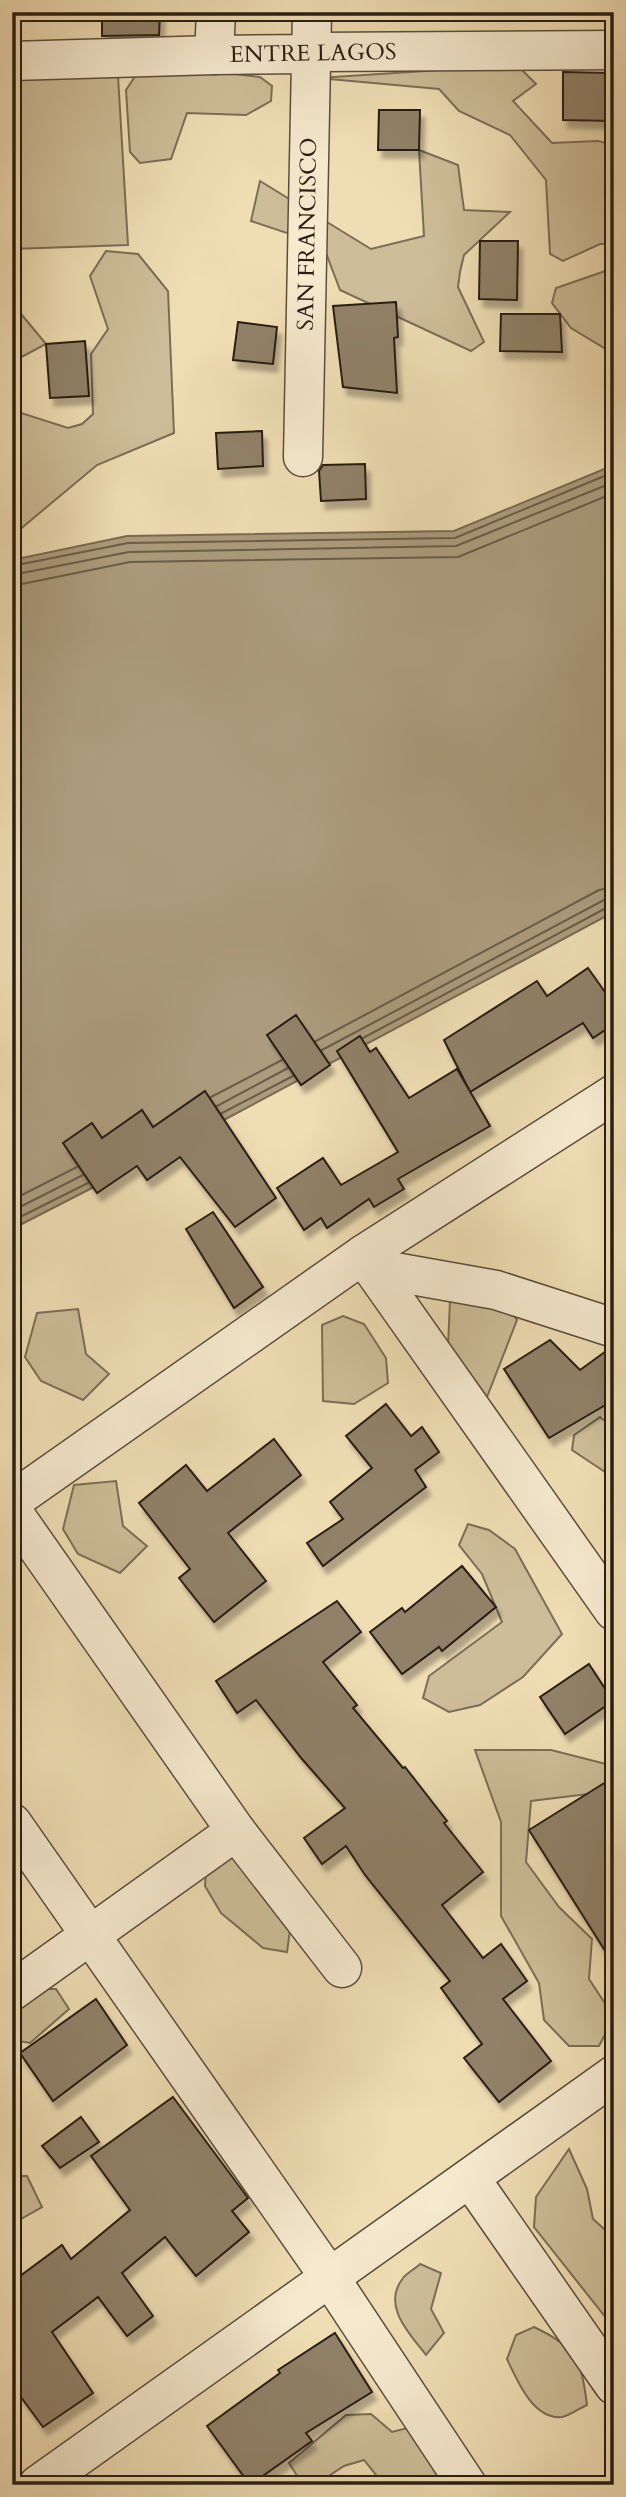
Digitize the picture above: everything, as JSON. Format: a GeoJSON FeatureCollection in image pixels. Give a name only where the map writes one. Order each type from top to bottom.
{"type":"FeatureCollection","features":[{"type":"Feature","properties":{"kind":"street"},"geometry":{"type":"LineString","coordinates":[[214,54],[216,12]]}},
{"type":"Feature","properties":{"kind":"street","name":"SAN FRANCISCO"},"geometry":{"type":"LineString","coordinates":[[303,457],[312,12]]}},
{"type":"Feature","properties":{"kind":"street","name":"ENTRE LAGOS"},"geometry":{"type":"LineString","coordinates":[[12,61],[317,52],[614,50]]}},
{"type":"Feature","properties":{"kind":"street"},"geometry":{"type":"LineString","coordinates":[[12,1501],[614,1094]]}},
{"type":"Feature","properties":{"kind":"street"},"geometry":{"type":"LineString","coordinates":[[368,1261],[496,1290],[614,1328]]}},
{"type":"Feature","properties":{"kind":"street"},"geometry":{"type":"LineString","coordinates":[[368,1261],[614,1611]]}},
{"type":"Feature","properties":{"kind":"street"},"geometry":{"type":"LineString","coordinates":[[12,1511],[236,1831],[342,1968]]}},
{"type":"Feature","properties":{"kind":"street"},"geometry":{"type":"LineString","coordinates":[[12,1823],[330,2278],[467,2485]]}},
{"type":"Feature","properties":{"kind":"street"},"geometry":{"type":"LineString","coordinates":[[12,1991],[236,1831]]}},
{"type":"Feature","properties":{"kind":"street"},"geometry":{"type":"LineString","coordinates":[[38,2485],[614,2075]]}},
{"type":"Feature","properties":{"kind":"street"},"geometry":{"type":"LineString","coordinates":[[470,2178],[614,2385]]}},
{"type":"Feature","properties":{"kind":"shaded area"},"geometry":{"type":"Polygon","coordinates":[[[156,65],[260,77],[272,86],[271,101],[246,115],[187,113],[171,159],[140,163],[130,152],[126,90],[142,66],[156,65]]]}},
{"type":"Feature","properties":{"kind":"shaded area"},"geometry":{"type":"Polygon","coordinates":[[[517,65],[536,84],[513,101],[552,143],[598,141],[614,145],[614,182],[605,193],[614,197],[614,244],[600,244],[563,261],[550,254],[546,180],[510,135],[459,111],[439,89],[318,78],[517,65]]]}},
{"type":"Feature","properties":{"kind":"shaded area"},"geometry":{"type":"Polygon","coordinates":[[[118,76],[128,245],[12,249],[12,79],[118,76]]]}},
{"type":"Feature","properties":{"kind":"shaded area"},"geometry":{"type":"Polygon","coordinates":[[[419,150],[458,165],[464,210],[510,212],[464,255],[458,287],[484,342],[471,351],[340,290],[323,245],[251,221],[260,181],[371,249],[424,236],[419,150]]]}},
{"type":"Feature","properties":{"kind":"shaded area"},"geometry":{"type":"Polygon","coordinates":[[[106,251],[138,254],[168,291],[174,433],[97,465],[12,536],[12,410],[68,428],[82,424],[93,414],[91,354],[108,329],[90,276],[106,251]]]}},
{"type":"Feature","properties":{"kind":"shaded area"},"geometry":{"type":"Polygon","coordinates":[[[614,268],[614,354],[571,328],[552,303],[556,288],[614,268]]]}},
{"type":"Feature","properties":{"kind":"shaded area"},"geometry":{"type":"Polygon","coordinates":[[[12,303],[46,344],[12,362],[12,303]]]}},
{"type":"Feature","properties":{"kind":"shaded area"},"geometry":{"type":"Polygon","coordinates":[[[496,1290],[517,1320],[485,1402],[448,1347],[450,1300],[496,1290]]]}},
{"type":"Feature","properties":{"kind":"shaded area"},"geometry":{"type":"Polygon","coordinates":[[[78,1309],[86,1354],[109,1374],[83,1400],[41,1381],[25,1357],[37,1313],[78,1309]]]}},
{"type":"Feature","properties":{"kind":"shaded area"},"geometry":{"type":"Polygon","coordinates":[[[343,1316],[364,1324],[386,1358],[388,1383],[354,1404],[323,1401],[322,1325],[343,1316]]]}},
{"type":"Feature","properties":{"kind":"shaded area"},"geometry":{"type":"Polygon","coordinates":[[[600,1417],[614,1428],[614,1478],[572,1450],[574,1435],[600,1417]]]}},
{"type":"Feature","properties":{"kind":"shaded area"},"geometry":{"type":"Polygon","coordinates":[[[116,1481],[123,1526],[147,1546],[120,1573],[78,1554],[63,1529],[74,1485],[116,1481]]]}},
{"type":"Feature","properties":{"kind":"shaded area"},"geometry":{"type":"Polygon","coordinates":[[[468,1524],[489,1530],[515,1549],[562,1634],[523,1677],[480,1705],[449,1712],[423,1698],[429,1676],[502,1622],[482,1574],[459,1545],[468,1524]]]}},
{"type":"Feature","properties":{"kind":"shaded area"},"geometry":{"type":"Polygon","coordinates":[[[475,1750],[551,1750],[614,1766],[614,1812],[588,1794],[531,1801],[526,1862],[559,1907],[592,1939],[589,1979],[614,2017],[599,2046],[569,2046],[544,2020],[539,1983],[501,1916],[501,1822],[475,1750]]]}},
{"type":"Feature","properties":{"kind":"shaded area"},"geometry":{"type":"Polygon","coordinates":[[[228,1851],[292,1916],[287,1952],[263,1948],[221,1913],[205,1886],[207,1855],[228,1851]]]}},
{"type":"Feature","properties":{"kind":"shaded area"},"geometry":{"type":"Polygon","coordinates":[[[32,1989],[56,1989],[69,2009],[30,2043],[12,2040],[12,2000],[32,1989]]]}},
{"type":"Feature","properties":{"kind":"shaded area"},"geometry":{"type":"Polygon","coordinates":[[[569,2149],[587,2189],[593,2219],[614,2238],[614,2328],[534,2227],[536,2197],[569,2149]]]}},
{"type":"Feature","properties":{"kind":"shaded area"},"geometry":{"type":"Polygon","coordinates":[[[12,2176],[27,2176],[42,2207],[12,2224],[12,2176]]]}},
{"type":"Feature","properties":{"kind":"shaded area"},"geometry":{"type":"Polygon","coordinates":[[[420,2264],[441,2273],[431,2309],[444,2333],[426,2355],[400,2319],[395,2299],[403,2278],[420,2264]]]}},
{"type":"Feature","properties":{"kind":"shaded area"},"geometry":{"type":"Polygon","coordinates":[[[534,2327],[560,2342],[574,2357],[582,2376],[587,2405],[562,2417],[552,2416],[534,2406],[527,2397],[507,2359],[516,2335],[534,2327]]]}},
{"type":"Feature","properties":{"kind":"shaded area"},"geometry":{"type":"Polygon","coordinates":[[[371,2414],[392,2432],[431,2422],[454,2442],[486,2485],[384,2485],[364,2460],[344,2466],[315,2485],[303,2485],[289,2463],[346,2415],[371,2414]]]}},
{"type":"Feature","properties":{"kind":"water"},"geometry":{"type":"Polygon","coordinates":[[[614,465],[614,912],[205,1130],[12,1229],[12,560],[127,536],[454,531],[614,465]]]}},
{"type":"Feature","properties":{"kind":"building"},"geometry":{"type":"Polygon","coordinates":[[[102,12],[160,12],[159,35],[102,36],[102,12]]]}},
{"type":"Feature","properties":{"kind":"building"},"geometry":{"type":"Polygon","coordinates":[[[563,72],[614,73],[614,121],[563,120],[563,72]]]}},
{"type":"Feature","properties":{"kind":"building"},"geometry":{"type":"Polygon","coordinates":[[[379,110],[420,110],[419,150],[378,150],[379,110]]]}},
{"type":"Feature","properties":{"kind":"building"},"geometry":{"type":"Polygon","coordinates":[[[480,241],[518,241],[517,300],[479,299],[480,241]]]}},
{"type":"Feature","properties":{"kind":"building"},"geometry":{"type":"Polygon","coordinates":[[[396,302],[398,337],[394,338],[397,393],[343,387],[333,306],[396,302]]]}},
{"type":"Feature","properties":{"kind":"building"},"geometry":{"type":"Polygon","coordinates":[[[501,314],[560,314],[562,352],[500,351],[501,314]]]}},
{"type":"Feature","properties":{"kind":"building"},"geometry":{"type":"Polygon","coordinates":[[[238,322],[277,327],[273,364],[233,360],[238,322]]]}},
{"type":"Feature","properties":{"kind":"building"},"geometry":{"type":"Polygon","coordinates":[[[85,341],[89,396],[50,398],[46,344],[85,341]]]}},
{"type":"Feature","properties":{"kind":"building"},"geometry":{"type":"Polygon","coordinates":[[[262,431],[263,466],[218,469],[216,433],[262,431]]]}},
{"type":"Feature","properties":{"kind":"building"},"geometry":{"type":"Polygon","coordinates":[[[365,464],[366,499],[321,501],[319,471],[323,465],[365,464]]]}},
{"type":"Feature","properties":{"kind":"building"},"geometry":{"type":"Polygon","coordinates":[[[588,968],[614,1005],[614,1024],[593,1038],[583,1023],[470,1092],[444,1040],[537,981],[547,996],[588,968]]]}},
{"type":"Feature","properties":{"kind":"building"},"geometry":{"type":"Polygon","coordinates":[[[296,1015],[330,1065],[301,1085],[267,1035],[296,1015]]]}},
{"type":"Feature","properties":{"kind":"building"},"geometry":{"type":"Polygon","coordinates":[[[360,1036],[370,1052],[376,1048],[409,1098],[457,1069],[490,1126],[398,1179],[404,1189],[374,1207],[369,1199],[327,1228],[321,1218],[304,1230],[277,1188],[323,1158],[341,1185],[398,1152],[337,1051],[360,1036]]]}},
{"type":"Feature","properties":{"kind":"building"},"geometry":{"type":"Polygon","coordinates":[[[205,1091],[276,1198],[235,1227],[180,1157],[147,1180],[137,1166],[97,1193],[63,1143],[92,1123],[102,1138],[142,1110],[153,1127],[205,1091]]]}},
{"type":"Feature","properties":{"kind":"building"},"geometry":{"type":"Polygon","coordinates":[[[213,1212],[263,1287],[234,1308],[186,1229],[213,1212]]]}},
{"type":"Feature","properties":{"kind":"building"},"geometry":{"type":"Polygon","coordinates":[[[550,1340],[580,1370],[609,1349],[614,1349],[614,1400],[549,1438],[504,1369],[550,1340]]]}},
{"type":"Feature","properties":{"kind":"building"},"geometry":{"type":"Polygon","coordinates":[[[386,1404],[411,1436],[422,1427],[439,1452],[415,1470],[426,1487],[323,1566],[307,1543],[343,1519],[330,1502],[372,1468],[346,1436],[386,1404]]]}},
{"type":"Feature","properties":{"kind":"building"},"geometry":{"type":"Polygon","coordinates":[[[274,1439],[301,1475],[228,1533],[266,1581],[214,1622],[179,1578],[190,1569],[139,1503],[186,1465],[207,1491],[274,1439]]]}},
{"type":"Feature","properties":{"kind":"building"},"geometry":{"type":"Polygon","coordinates":[[[462,1566],[496,1607],[442,1651],[439,1647],[402,1674],[370,1632],[402,1608],[405,1612],[462,1566]]]}},
{"type":"Feature","properties":{"kind":"building"},"geometry":{"type":"Polygon","coordinates":[[[337,1601],[361,1632],[323,1662],[357,1705],[353,1708],[403,1768],[405,1767],[483,1872],[442,1905],[483,1958],[501,1944],[527,1981],[503,1999],[551,2061],[499,2102],[464,2058],[482,2044],[441,1988],[450,1981],[365,1875],[346,1846],[322,1864],[304,1838],[345,1808],[256,1700],[237,1713],[216,1681],[337,1601]]]}},
{"type":"Feature","properties":{"kind":"building"},"geometry":{"type":"Polygon","coordinates":[[[589,1664],[613,1701],[565,1734],[540,1697],[589,1664]]]}},
{"type":"Feature","properties":{"kind":"building"},"geometry":{"type":"Polygon","coordinates":[[[614,1777],[614,1965],[529,1830],[614,1777]]]}},
{"type":"Feature","properties":{"kind":"building"},"geometry":{"type":"Polygon","coordinates":[[[96,1999],[127,2045],[53,2101],[20,2053],[96,1999]]]}},
{"type":"Feature","properties":{"kind":"building"},"geometry":{"type":"Polygon","coordinates":[[[173,2097],[248,2198],[232,2211],[249,2232],[196,2276],[165,2237],[122,2273],[153,2316],[127,2336],[98,2297],[52,2332],[93,2393],[43,2427],[12,2385],[12,2282],[62,2245],[71,2259],[130,2210],[91,2156],[173,2097]]]}},
{"type":"Feature","properties":{"kind":"building"},"geometry":{"type":"Polygon","coordinates":[[[81,2117],[99,2142],[60,2168],[42,2146],[81,2117]]]}},
{"type":"Feature","properties":{"kind":"building"},"geometry":{"type":"Polygon","coordinates":[[[335,2333],[372,2392],[306,2433],[312,2441],[250,2485],[207,2426],[280,2373],[278,2370],[335,2333]]]}}]}
